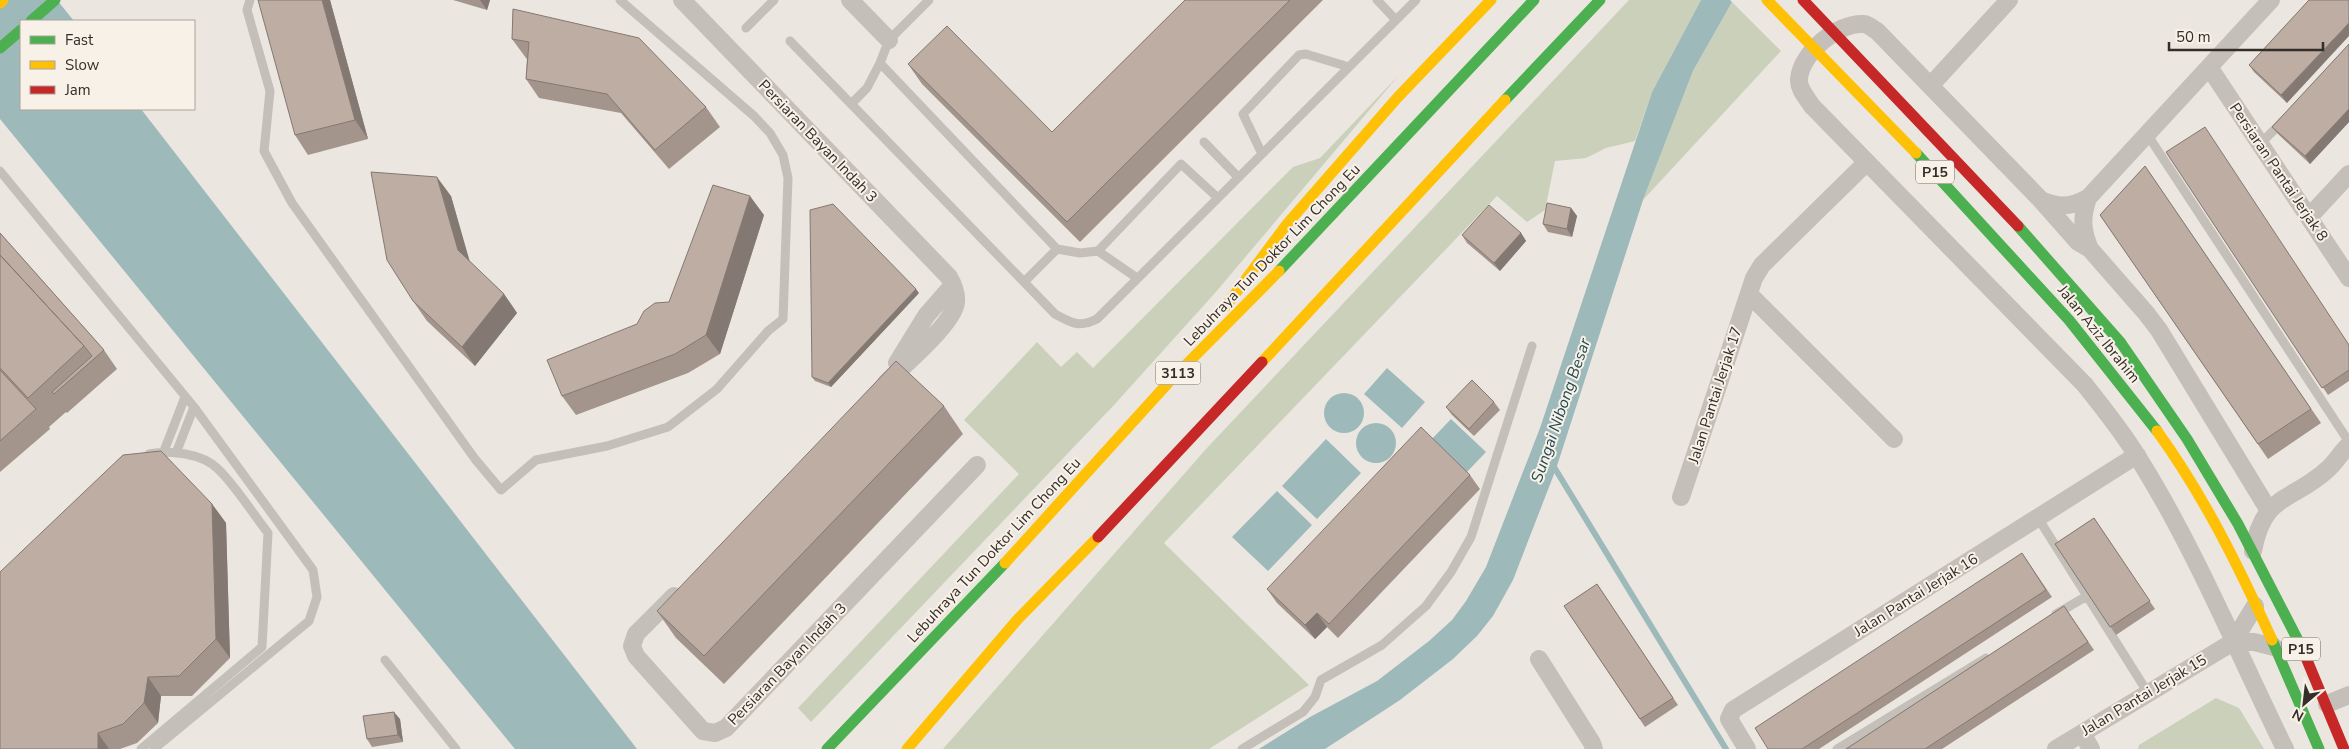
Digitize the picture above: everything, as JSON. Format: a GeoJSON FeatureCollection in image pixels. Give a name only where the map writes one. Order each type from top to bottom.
{"type":"FeatureCollection","features":[{"type":"Feature","properties":{"kind":"main road"},"geometry":{"type":"LineString","coordinates":[[0,3],[3,0]]}},
{"type":"Feature","properties":{"kind":"main road"},"geometry":{"type":"LineString","coordinates":[[32,20],[56,0]]}},
{"type":"Feature","properties":{"kind":"main road"},"geometry":{"type":"LineString","coordinates":[[1168,383],[1287,224],[1398,97],[1491,0]]}},
{"type":"Feature","properties":{"kind":"main road","name":"Lebuhraya Tun Doktor Lim Chong Eu"},"geometry":{"type":"LineString","coordinates":[[826,749],[967,605],[1168,383],[1304,247],[1534,0]]}},
{"type":"Feature","properties":{"kind":"main road"},"geometry":{"type":"LineString","coordinates":[[907,749],[1017,620],[1102,534],[1444,165],[1600,0]]}},
{"type":"Feature","properties":{"kind":"main road","name":"Jalan Aziz Ibrahim"},"geometry":{"type":"LineString","coordinates":[[1767,0],[1920,157],[2046,292],[2139,408],[2180,465],[2214,522],[2274,647],[2319,749]]}},
{"type":"Feature","properties":{"kind":"main road","name":"Jalan Aziz Ibrahim"},"geometry":{"type":"LineString","coordinates":[[1803,0],[2050,260],[2115,336],[2191,444],[2234,516],[2253,551],[2327,704],[2344,749]]}},
{"type":"Feature","properties":{"kind":"main road"},"geometry":{"type":"LineString","coordinates":[[0,48],[20,31]]}},
{"type":"Feature","properties":{"kind":"street","name":"Persiaran Bayan Indah 3"},"geometry":{"type":"LineString","coordinates":[[682,0],[949,276],[953,284],[956,303],[941,329],[875,394]]}},
{"type":"Feature","properties":{"kind":"street"},"geometry":{"type":"LineString","coordinates":[[850,0],[889,40]]}},
{"type":"Feature","properties":{"kind":"street"},"geometry":{"type":"LineString","coordinates":[[1931,85],[2009,0]]}},
{"type":"Feature","properties":{"kind":"street"},"geometry":{"type":"LineString","coordinates":[[2041,200],[2067,207],[2088,198],[2270,0]]}},
{"type":"Feature","properties":{"kind":"street"},"geometry":{"type":"LineString","coordinates":[[2253,551],[2257,529],[2265,504],[2159,330],[2146,312],[2090,249],[2078,242],[2041,200],[1877,31],[1865,24],[1846,26],[1825,40],[1802,68],[1799,80],[1801,89],[1812,106],[2086,385],[2137,455],[2183,536],[2285,749]]}},
{"type":"Feature","properties":{"kind":"street","name":"Persiaran Pantai Jerjak 8"},"geometry":{"type":"LineString","coordinates":[[2209,67],[2349,278]]}},
{"type":"Feature","properties":{"kind":"street","name":"Jalan Pantai Jerjak 17"},"geometry":{"type":"LineString","coordinates":[[1682,497],[1754,278],[1762,265],[1867,162]]}},
{"type":"Feature","properties":{"kind":"street"},"geometry":{"type":"LineString","coordinates":[[2309,217],[2349,174]]}},
{"type":"Feature","properties":{"kind":"street"},"geometry":{"type":"LineString","coordinates":[[2088,198],[2082,218],[2083,232],[2090,249]]}},
{"type":"Feature","properties":{"kind":"street"},"geometry":{"type":"LineString","coordinates":[[1749,294],[1894,439]]}},
{"type":"Feature","properties":{"kind":"street"},"geometry":{"type":"LineString","coordinates":[[2234,516],[2265,504],[2329,469],[2347,446]]}},
{"type":"Feature","properties":{"kind":"street","name":"Jalan Pantai Jerjak 16"},"geometry":{"type":"LineString","coordinates":[[1748,749],[1729,719],[1734,710],[2137,455]]}},
{"type":"Feature","properties":{"kind":"street","name":"Persiaran Bayan Indah 3"},"geometry":{"type":"LineString","coordinates":[[685,585],[636,634],[632,646],[636,656],[703,731],[714,733],[726,728],[977,465]]}},
{"type":"Feature","properties":{"kind":"street","name":"Jalan Pantai Jerjak 15"},"geometry":{"type":"LineString","coordinates":[[2056,749],[2233,642],[2255,606]]}},
{"type":"Feature","properties":{"kind":"street"},"geometry":{"type":"LineString","coordinates":[[2233,642],[2254,642],[2274,647]]}},
{"type":"Feature","properties":{"kind":"street"},"geometry":{"type":"LineString","coordinates":[[1539,659],[1594,749]]}},
{"type":"Feature","properties":{"kind":"street"},"geometry":{"type":"LineString","coordinates":[[2327,704],[2349,695]]}},
{"type":"Feature","properties":{"kind":"street"},"geometry":{"type":"LineString","coordinates":[[2082,733],[2092,749]]}},
{"type":"Feature","properties":{"kind":"lane"},"geometry":{"type":"LineString","coordinates":[[250,0],[247,10],[270,91],[264,151],[274,171],[292,203],[475,459],[501,490],[536,460],[606,446],[668,427],[717,389],[762,338],[783,319],[788,178],[783,155],[770,132],[754,116],[620,0]]}},
{"type":"Feature","properties":{"kind":"lane"},"geometry":{"type":"LineString","coordinates":[[746,28],[774,0]]}},
{"type":"Feature","properties":{"kind":"lane"},"geometry":{"type":"LineString","coordinates":[[851,104],[867,88],[889,40],[928,0]]}},
{"type":"Feature","properties":{"kind":"lane"},"geometry":{"type":"LineString","coordinates":[[1377,0],[1396,20]]}},
{"type":"Feature","properties":{"kind":"lane"},"geometry":{"type":"LineString","coordinates":[[790,41],[1055,314],[1076,324],[1086,325],[1097,318],[1138,278],[1416,0]]}},
{"type":"Feature","properties":{"kind":"lane"},"geometry":{"type":"LineString","coordinates":[[1262,154],[1243,114],[1299,55],[1306,54],[1349,67]]}},
{"type":"Feature","properties":{"kind":"lane"},"geometry":{"type":"LineString","coordinates":[[880,63],[1057,249],[1080,253],[1098,251],[1180,164],[1218,198]]}},
{"type":"Feature","properties":{"kind":"lane"},"geometry":{"type":"LineString","coordinates":[[2260,144],[2292,110]]}},
{"type":"Feature","properties":{"kind":"lane"},"geometry":{"type":"LineString","coordinates":[[2147,134],[2347,446]]}},
{"type":"Feature","properties":{"kind":"lane"},"geometry":{"type":"LineString","coordinates":[[1204,142],[1238,178]]}},
{"type":"Feature","properties":{"kind":"lane"},"geometry":{"type":"LineString","coordinates":[[0,171],[194,407],[313,570],[317,597],[309,621],[154,749]]}},
{"type":"Feature","properties":{"kind":"lane"},"geometry":{"type":"LineString","coordinates":[[1024,282],[1057,249]]}},
{"type":"Feature","properties":{"kind":"lane"},"geometry":{"type":"LineString","coordinates":[[1098,251],[1138,278]]}},
{"type":"Feature","properties":{"kind":"lane"},"geometry":{"type":"LineString","coordinates":[[1242,749],[1303,712],[1314,697],[1322,680],[1382,645],[1426,606],[1451,572],[1471,537],[1532,346]]}},
{"type":"Feature","properties":{"kind":"lane"},"geometry":{"type":"LineString","coordinates":[[164,451],[185,397]]}},
{"type":"Feature","properties":{"kind":"lane"},"geometry":{"type":"LineString","coordinates":[[176,453],[194,407]]}},
{"type":"Feature","properties":{"kind":"lane"},"geometry":{"type":"LineString","coordinates":[[138,455],[164,451],[204,459],[218,469],[268,533],[262,647],[196,697],[140,749]]}},
{"type":"Feature","properties":{"kind":"lane"},"geometry":{"type":"LineString","coordinates":[[2038,518],[2148,693]]}},
{"type":"Feature","properties":{"kind":"lane"},"geometry":{"type":"LineString","coordinates":[[2045,621],[2087,596]]}},
{"type":"Feature","properties":{"kind":"lane"},"geometry":{"type":"LineString","coordinates":[[1837,749],[1995,652]]}},
{"type":"Feature","properties":{"kind":"lane"},"geometry":{"type":"LineString","coordinates":[[385,660],[456,749]]}},
{"type":"Feature","properties":{"kind":"green space"},"geometry":{"type":"Polygon","coordinates":[[[1629,0],[1701,0],[1652,92],[1635,141],[1606,148],[1586,158],[1555,161],[1545,210],[1527,222],[1497,196],[1164,543],[1309,685],[1209,749],[943,749],[1206,449],[1629,0]]]}},
{"type":"Feature","properties":{"kind":"green space"},"geometry":{"type":"Polygon","coordinates":[[[1732,2],[1781,51],[1643,200],[1693,71],[1732,2]]]}},
{"type":"Feature","properties":{"kind":"green space"},"geometry":{"type":"Polygon","coordinates":[[[1399,75],[1215,293],[1114,405],[811,722],[798,708],[1019,474],[964,420],[1037,342],[1061,367],[1077,352],[1093,368],[1293,167],[1320,158],[1399,75]]]}},
{"type":"Feature","properties":{"kind":"green space"},"geometry":{"type":"Polygon","coordinates":[[[2216,698],[2239,708],[2264,749],[2138,749],[2139,745],[2216,698]]]}},
{"type":"Feature","properties":{"kind":"water"},"geometry":{"type":"Polygon","coordinates":[[[0,0],[57,0],[73,20],[20,20],[20,110],[142,110],[637,749],[515,749],[0,119],[0,0]]]}},
{"type":"Feature","properties":{"kind":"water","name":"Sungai Nibong Besar"},"geometry":{"type":"Polygon","coordinates":[[[1701,0],[1730,0],[1732,2],[1693,71],[1643,200],[1556,469],[1513,580],[1493,616],[1477,636],[1453,659],[1400,700],[1325,749],[1259,749],[1310,717],[1377,681],[1429,641],[1452,620],[1466,601],[1486,567],[1540,428],[1652,92],[1701,0]]]}},
{"type":"Feature","properties":{"kind":"water"},"geometry":{"type":"Polygon","coordinates":[[[1387,368],[1425,402],[1402,428],[1364,394],[1387,368]]]}},
{"type":"Feature","properties":{"kind":"water"},"geometry":{"type":"Polygon","coordinates":[[[1340,393],[1348,393],[1355,396],[1361,402],[1364,413],[1361,424],[1355,430],[1348,433],[1340,433],[1333,430],[1327,424],[1324,417],[1324,409],[1327,402],[1333,396],[1340,393]]]}},
{"type":"Feature","properties":{"kind":"water"},"geometry":{"type":"Polygon","coordinates":[[[1451,419],[1486,452],[1466,473],[1431,440],[1451,419]]]}},
{"type":"Feature","properties":{"kind":"water"},"geometry":{"type":"Polygon","coordinates":[[[1372,423],[1380,423],[1387,426],[1393,432],[1396,443],[1393,454],[1387,460],[1380,463],[1372,463],[1365,460],[1359,454],[1356,447],[1356,439],[1359,432],[1365,426],[1372,423]]]}},
{"type":"Feature","properties":{"kind":"water"},"geometry":{"type":"Polygon","coordinates":[[[1326,439],[1361,473],[1317,519],[1282,486],[1326,439]]]}},
{"type":"Feature","properties":{"kind":"water"},"geometry":{"type":"Polygon","coordinates":[[[1277,491],[1312,525],[1268,571],[1232,537],[1277,491]]]}},
{"type":"Feature","properties":{"kind":"building"},"geometry":{"type":"Polygon","coordinates":[[[258,0],[322,0],[355,120],[295,135],[258,0]]]}},
{"type":"Feature","properties":{"kind":"building"},"geometry":{"type":"Polygon","coordinates":[[[1185,0],[1290,0],[1067,222],[908,64],[947,26],[1052,132],[1185,0]]]}},
{"type":"Feature","properties":{"kind":"building"},"geometry":{"type":"Polygon","coordinates":[[[2309,0],[2349,0],[2349,23],[2281,95],[2249,65],[2309,0]]]}},
{"type":"Feature","properties":{"kind":"building"},"geometry":{"type":"Polygon","coordinates":[[[513,9],[639,38],[706,107],[655,150],[607,94],[526,79],[529,42],[512,39],[513,9]]]}},
{"type":"Feature","properties":{"kind":"building"},"geometry":{"type":"Polygon","coordinates":[[[2349,44],[2349,109],[2305,156],[2272,127],[2349,44]]]}},
{"type":"Feature","properties":{"kind":"building"},"geometry":{"type":"Polygon","coordinates":[[[2205,127],[2349,345],[2349,370],[2322,388],[2166,152],[2205,127]]]}},
{"type":"Feature","properties":{"kind":"building"},"geometry":{"type":"Polygon","coordinates":[[[2145,166],[2311,409],[2258,444],[2100,215],[2145,166]]]}},
{"type":"Feature","properties":{"kind":"building"},"geometry":{"type":"Polygon","coordinates":[[[371,172],[437,177],[458,250],[504,294],[462,347],[413,301],[387,260],[371,172]]]}},
{"type":"Feature","properties":{"kind":"building"},"geometry":{"type":"Polygon","coordinates":[[[713,185],[750,196],[706,335],[675,354],[562,396],[547,360],[637,324],[644,311],[655,303],[669,302],[713,185]]]}},
{"type":"Feature","properties":{"kind":"building"},"geometry":{"type":"Polygon","coordinates":[[[1547,203],[1571,208],[1567,229],[1543,224],[1547,203]]]}},
{"type":"Feature","properties":{"kind":"building"},"geometry":{"type":"Polygon","coordinates":[[[833,204],[916,289],[828,383],[812,377],[810,210],[833,204]]]}},
{"type":"Feature","properties":{"kind":"building"},"geometry":{"type":"Polygon","coordinates":[[[1489,205],[1521,233],[1494,263],[1462,235],[1489,205]]]}},
{"type":"Feature","properties":{"kind":"building"},"geometry":{"type":"Polygon","coordinates":[[[0,233],[104,350],[54,394],[52,392],[92,356],[0,255],[0,233]]]}},
{"type":"Feature","properties":{"kind":"building"},"geometry":{"type":"Polygon","coordinates":[[[0,255],[84,346],[28,398],[0,368],[0,255]]]}},
{"type":"Feature","properties":{"kind":"building"},"geometry":{"type":"Polygon","coordinates":[[[896,361],[944,406],[704,656],[657,611],[896,361]]]}},
{"type":"Feature","properties":{"kind":"building"},"geometry":{"type":"Polygon","coordinates":[[[0,370],[36,409],[0,441],[0,370]]]}},
{"type":"Feature","properties":{"kind":"building"},"geometry":{"type":"Polygon","coordinates":[[[1472,380],[1494,402],[1469,429],[1446,407],[1472,380]]]}},
{"type":"Feature","properties":{"kind":"building"},"geometry":{"type":"Polygon","coordinates":[[[1421,427],[1470,475],[1329,624],[1317,613],[1305,625],[1267,589],[1421,427]]]}},
{"type":"Feature","properties":{"kind":"building"},"geometry":{"type":"Polygon","coordinates":[[[161,451],[212,504],[216,639],[179,676],[148,677],[144,703],[123,724],[98,733],[98,749],[0,749],[0,572],[123,455],[161,451]]]}},
{"type":"Feature","properties":{"kind":"building"},"geometry":{"type":"Polygon","coordinates":[[[2094,518],[2150,601],[2110,627],[2055,544],[2094,518]]]}},
{"type":"Feature","properties":{"kind":"building"},"geometry":{"type":"Polygon","coordinates":[[[2022,553],[2046,590],[1802,749],[1768,749],[1755,728],[2022,553]]]}},
{"type":"Feature","properties":{"kind":"building"},"geometry":{"type":"Polygon","coordinates":[[[1597,584],[1673,698],[1640,719],[1564,606],[1597,584]]]}},
{"type":"Feature","properties":{"kind":"building"},"geometry":{"type":"Polygon","coordinates":[[[2064,606],[2088,642],[1925,749],[1846,749],[2064,606]]]}},
{"type":"Feature","properties":{"kind":"building"},"geometry":{"type":"Polygon","coordinates":[[[394,712],[398,735],[367,739],[363,716],[394,712]]]}},
{"type":"Feature","properties":{"kind":"waterway","name":"Sungai Nibong Besar"},"geometry":{"type":"LineString","coordinates":[[1551,462],[1726,749]]}},
{"type":"Feature","properties":{"kind":"traffic: fast"},"geometry":{"type":"LineString","coordinates":[[32,20],[55,0]]}},
{"type":"Feature","properties":{"kind":"traffic: fast"},"geometry":{"type":"LineString","coordinates":[[1279,271],[1534,0]]}},
{"type":"Feature","properties":{"kind":"traffic: fast"},"geometry":{"type":"LineString","coordinates":[[1505,100],[1600,0]]}},
{"type":"Feature","properties":{"kind":"traffic: fast"},"geometry":{"type":"LineString","coordinates":[[0,48],[20,31]]}},
{"type":"Feature","properties":{"kind":"traffic: fast"},"geometry":{"type":"LineString","coordinates":[[1916,153],[2069,320],[2157,431]]}},
{"type":"Feature","properties":{"kind":"traffic: fast"},"geometry":{"type":"LineString","coordinates":[[2018,226],[2121,343],[2187,439],[2238,524],[2302,648]]}},
{"type":"Feature","properties":{"kind":"traffic: fast"},"geometry":{"type":"LineString","coordinates":[[827,749],[1005,563]]}},
{"type":"Feature","properties":{"kind":"traffic: fast"},"geometry":{"type":"LineString","coordinates":[[2272,640],[2319,749]]}},
{"type":"Feature","properties":{"kind":"traffic: slow"},"geometry":{"type":"LineString","coordinates":[[0,3],[3,0]]}},
{"type":"Feature","properties":{"kind":"traffic: slow"},"geometry":{"type":"LineString","coordinates":[[1226,306],[1287,224],[1398,97],[1491,0]]}},
{"type":"Feature","properties":{"kind":"traffic: slow"},"geometry":{"type":"LineString","coordinates":[[1767,0],[1916,153]]}},
{"type":"Feature","properties":{"kind":"traffic: slow"},"geometry":{"type":"LineString","coordinates":[[1262,362],[1505,100]]}},
{"type":"Feature","properties":{"kind":"traffic: slow"},"geometry":{"type":"LineString","coordinates":[[1005,563],[1168,383],[1279,271]]}},
{"type":"Feature","properties":{"kind":"traffic: slow"},"geometry":{"type":"LineString","coordinates":[[2157,431],[2190,481],[2220,532],[2272,640]]}},
{"type":"Feature","properties":{"kind":"traffic: slow"},"geometry":{"type":"LineString","coordinates":[[907,749],[1017,620],[1098,537]]}},
{"type":"Feature","properties":{"kind":"traffic: jam"},"geometry":{"type":"LineString","coordinates":[[1803,0],[2018,226]]}},
{"type":"Feature","properties":{"kind":"traffic: jam"},"geometry":{"type":"LineString","coordinates":[[1098,537],[1262,362]]}},
{"type":"Feature","properties":{"kind":"traffic: jam"},"geometry":{"type":"LineString","coordinates":[[2302,648],[2344,749]]}}]}
